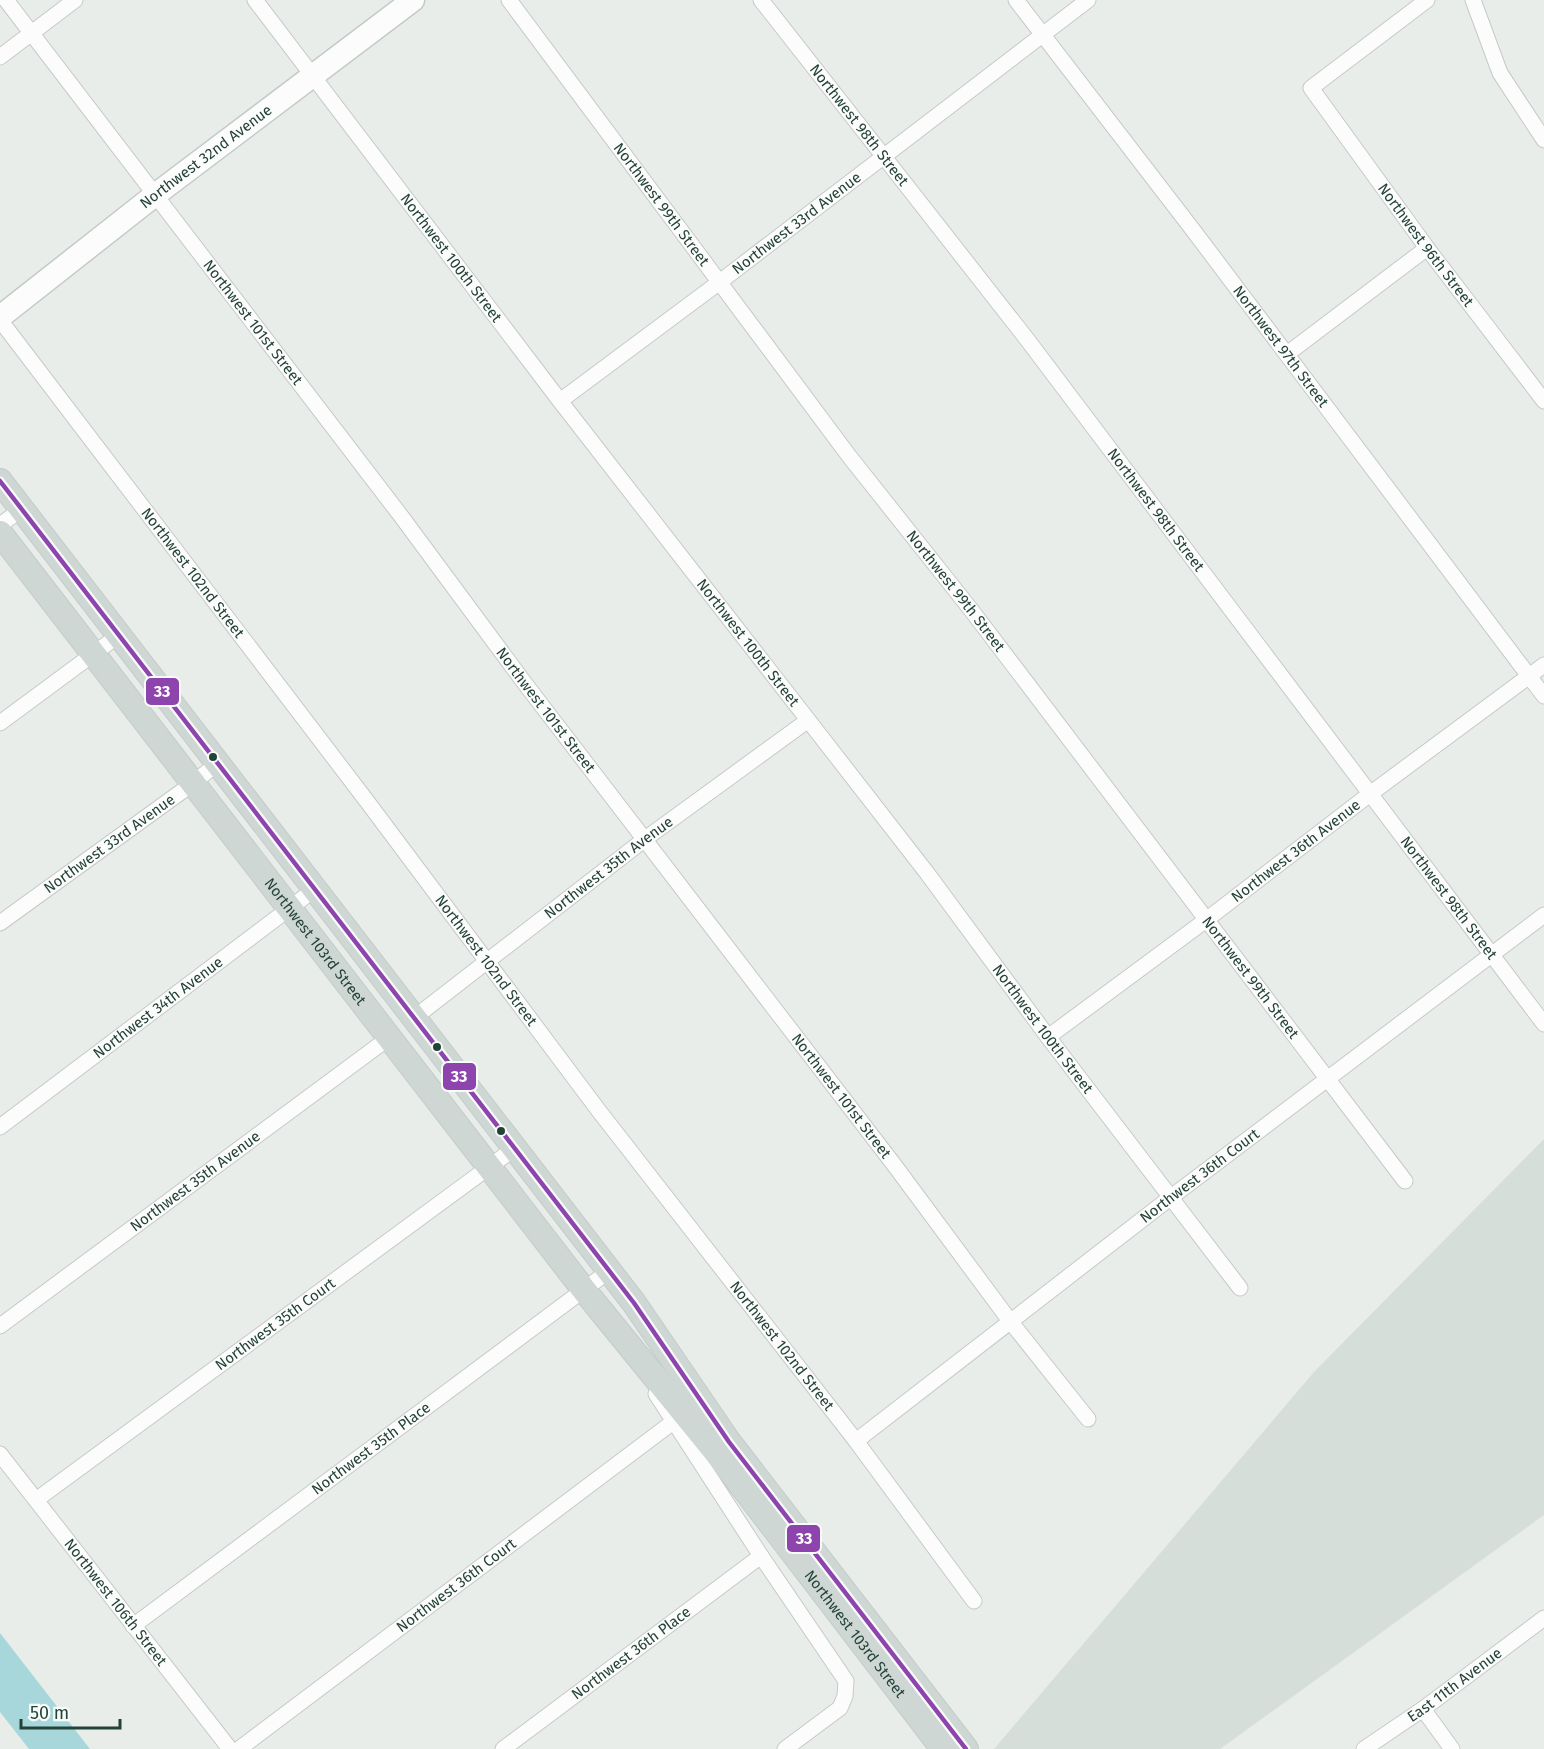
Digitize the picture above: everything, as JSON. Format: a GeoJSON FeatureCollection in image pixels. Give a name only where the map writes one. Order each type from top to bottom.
{"type":"FeatureCollection","features":[{"type":"Feature","properties":{"kind":"main road","name":"Northwest 32nd Avenue"},"geometry":{"type":"LineString","coordinates":[[0,318],[155,195],[413,0]]}},
{"type":"Feature","properties":{"kind":"main road","name":"Northwest 103rd Street"},"geometry":{"type":"LineString","coordinates":[[0,481],[609,1271],[729,1442],[952,1746]]}},
{"type":"Feature","properties":{"kind":"main road","name":"Northwest 103rd Street"},"geometry":{"type":"LineString","coordinates":[[0,533],[584,1290],[952,1746]]}},
{"type":"Feature","properties":{"kind":"main road"},"geometry":{"type":"LineString","coordinates":[[338,972],[352,976],[385,1013],[401,1019],[414,1018]]}},
{"type":"Feature","properties":{"kind":"main road"},"geometry":{"type":"LineString","coordinates":[[390,1037],[405,1040],[417,1047],[438,1073],[452,1083],[465,1084]]}},
{"type":"Feature","properties":{"kind":"street","name":"Northwest 101st Street"},"geometry":{"type":"LineString","coordinates":[[6,0],[401,516],[523,681],[895,1166],[1010,1321],[1088,1419]]}},
{"type":"Feature","properties":{"kind":"street"},"geometry":{"type":"LineString","coordinates":[[0,57],[75,0]]}},
{"type":"Feature","properties":{"kind":"street","name":"Northwest 100th Street"},"geometry":{"type":"LineString","coordinates":[[255,0],[560,401],[927,873],[1048,1037],[1240,1288]]}},
{"type":"Feature","properties":{"kind":"street","name":"Northwest 99th Street"},"geometry":{"type":"LineString","coordinates":[[509,0],[721,281],[849,456],[972,611],[1405,1181]]}},
{"type":"Feature","properties":{"kind":"street","name":"Northwest 98th Street"},"geometry":{"type":"LineString","coordinates":[[761,0],[1026,338],[1544,1024]]}},
{"type":"Feature","properties":{"kind":"street","name":"Northwest 97th Street"},"geometry":{"type":"LineString","coordinates":[[1016,0],[1287,354],[1544,696]]}},
{"type":"Feature","properties":{"kind":"street","name":"Northwest 33rd Avenue"},"geometry":{"type":"LineString","coordinates":[[560,401],[721,281],[1088,0]]}},
{"type":"Feature","properties":{"kind":"street","name":"Northwest 96th Street"},"geometry":{"type":"LineString","coordinates":[[1427,0],[1311,88],[1427,248],[1544,401]]}},
{"type":"Feature","properties":{"kind":"street"},"geometry":{"type":"LineString","coordinates":[[1473,0],[1500,73],[1544,140]]}},
{"type":"Feature","properties":{"kind":"street"},"geometry":{"type":"LineString","coordinates":[[1287,354],[1427,248]]}},
{"type":"Feature","properties":{"kind":"street","name":"Northwest 102nd Street"},"geometry":{"type":"LineString","coordinates":[[0,318],[488,961],[599,1111],[856,1441],[974,1601]]}},
{"type":"Feature","properties":{"kind":"street"},"geometry":{"type":"LineString","coordinates":[[0,525],[22,509]]}},
{"type":"Feature","properties":{"kind":"street"},"geometry":{"type":"LineString","coordinates":[[0,723],[119,635]]}},
{"type":"Feature","properties":{"kind":"street","name":"Northwest 36th Avenue"},"geometry":{"type":"LineString","coordinates":[[1048,1037],[1544,665]]}},
{"type":"Feature","properties":{"kind":"street","name":"Northwest 35th Avenue"},"geometry":{"type":"LineString","coordinates":[[414,1018],[645,839],[807,721]]}},
{"type":"Feature","properties":{"kind":"street","name":"Northwest 33rd Avenue"},"geometry":{"type":"LineString","coordinates":[[0,923],[218,763]]}},
{"type":"Feature","properties":{"kind":"street","name":"Northwest 34th Avenue"},"geometry":{"type":"LineString","coordinates":[[0,1127],[315,889]]}},
{"type":"Feature","properties":{"kind":"street","name":"Northwest 36th Court"},"geometry":{"type":"LineString","coordinates":[[856,1441],[1170,1198],[1544,915]]}},
{"type":"Feature","properties":{"kind":"street","name":"Northwest 35th Avenue"},"geometry":{"type":"LineString","coordinates":[[0,1326],[390,1037]]}},
{"type":"Feature","properties":{"kind":"street","name":"Northwest 35th Court"},"geometry":{"type":"LineString","coordinates":[[36,1500],[515,1148]]}},
{"type":"Feature","properties":{"kind":"street","name":"Northwest 35th Place"},"geometry":{"type":"LineString","coordinates":[[133,1626],[609,1271]]}},
{"type":"Feature","properties":{"kind":"street","name":"Northwest 103rd Street"},"geometry":{"type":"LineString","coordinates":[[632,1349],[673,1422],[846,1681],[845,1695],[840,1708],[785,1749]]}},
{"type":"Feature","properties":{"kind":"street","name":"Northwest 36th Court"},"geometry":{"type":"LineString","coordinates":[[239,1749],[673,1422]]}},
{"type":"Feature","properties":{"kind":"street","name":"Northwest 106th Street"},"geometry":{"type":"LineString","coordinates":[[0,1454],[230,1749]]}},
{"type":"Feature","properties":{"kind":"street","name":"Northwest 36th Place"},"geometry":{"type":"LineString","coordinates":[[503,1749],[761,1556]]}},
{"type":"Feature","properties":{"kind":"street","name":"East 11th Avenue"},"geometry":{"type":"LineString","coordinates":[[1364,1749],[1423,1709],[1544,1618]]}},
{"type":"Feature","properties":{"kind":"street"},"geometry":{"type":"LineString","coordinates":[[1423,1709],[1452,1749]]}},
{"type":"Feature","properties":{"kind":"shaded area"},"geometry":{"type":"Polygon","coordinates":[[[1544,1139],[1544,1515],[1220,1749],[994,1749],[1314,1372],[1544,1139]]]}},
{"type":"Feature","properties":{"kind":"water"},"geometry":{"type":"Polygon","coordinates":[[[0,1633],[90,1749],[29,1749],[0,1712],[0,1633]]]}},
{"type":"Feature","properties":{"kind":"transit line","name":"33"},"geometry":{"type":"LineString","coordinates":[[0,481],[634,1303],[729,1442],[966,1749]]}}]}
